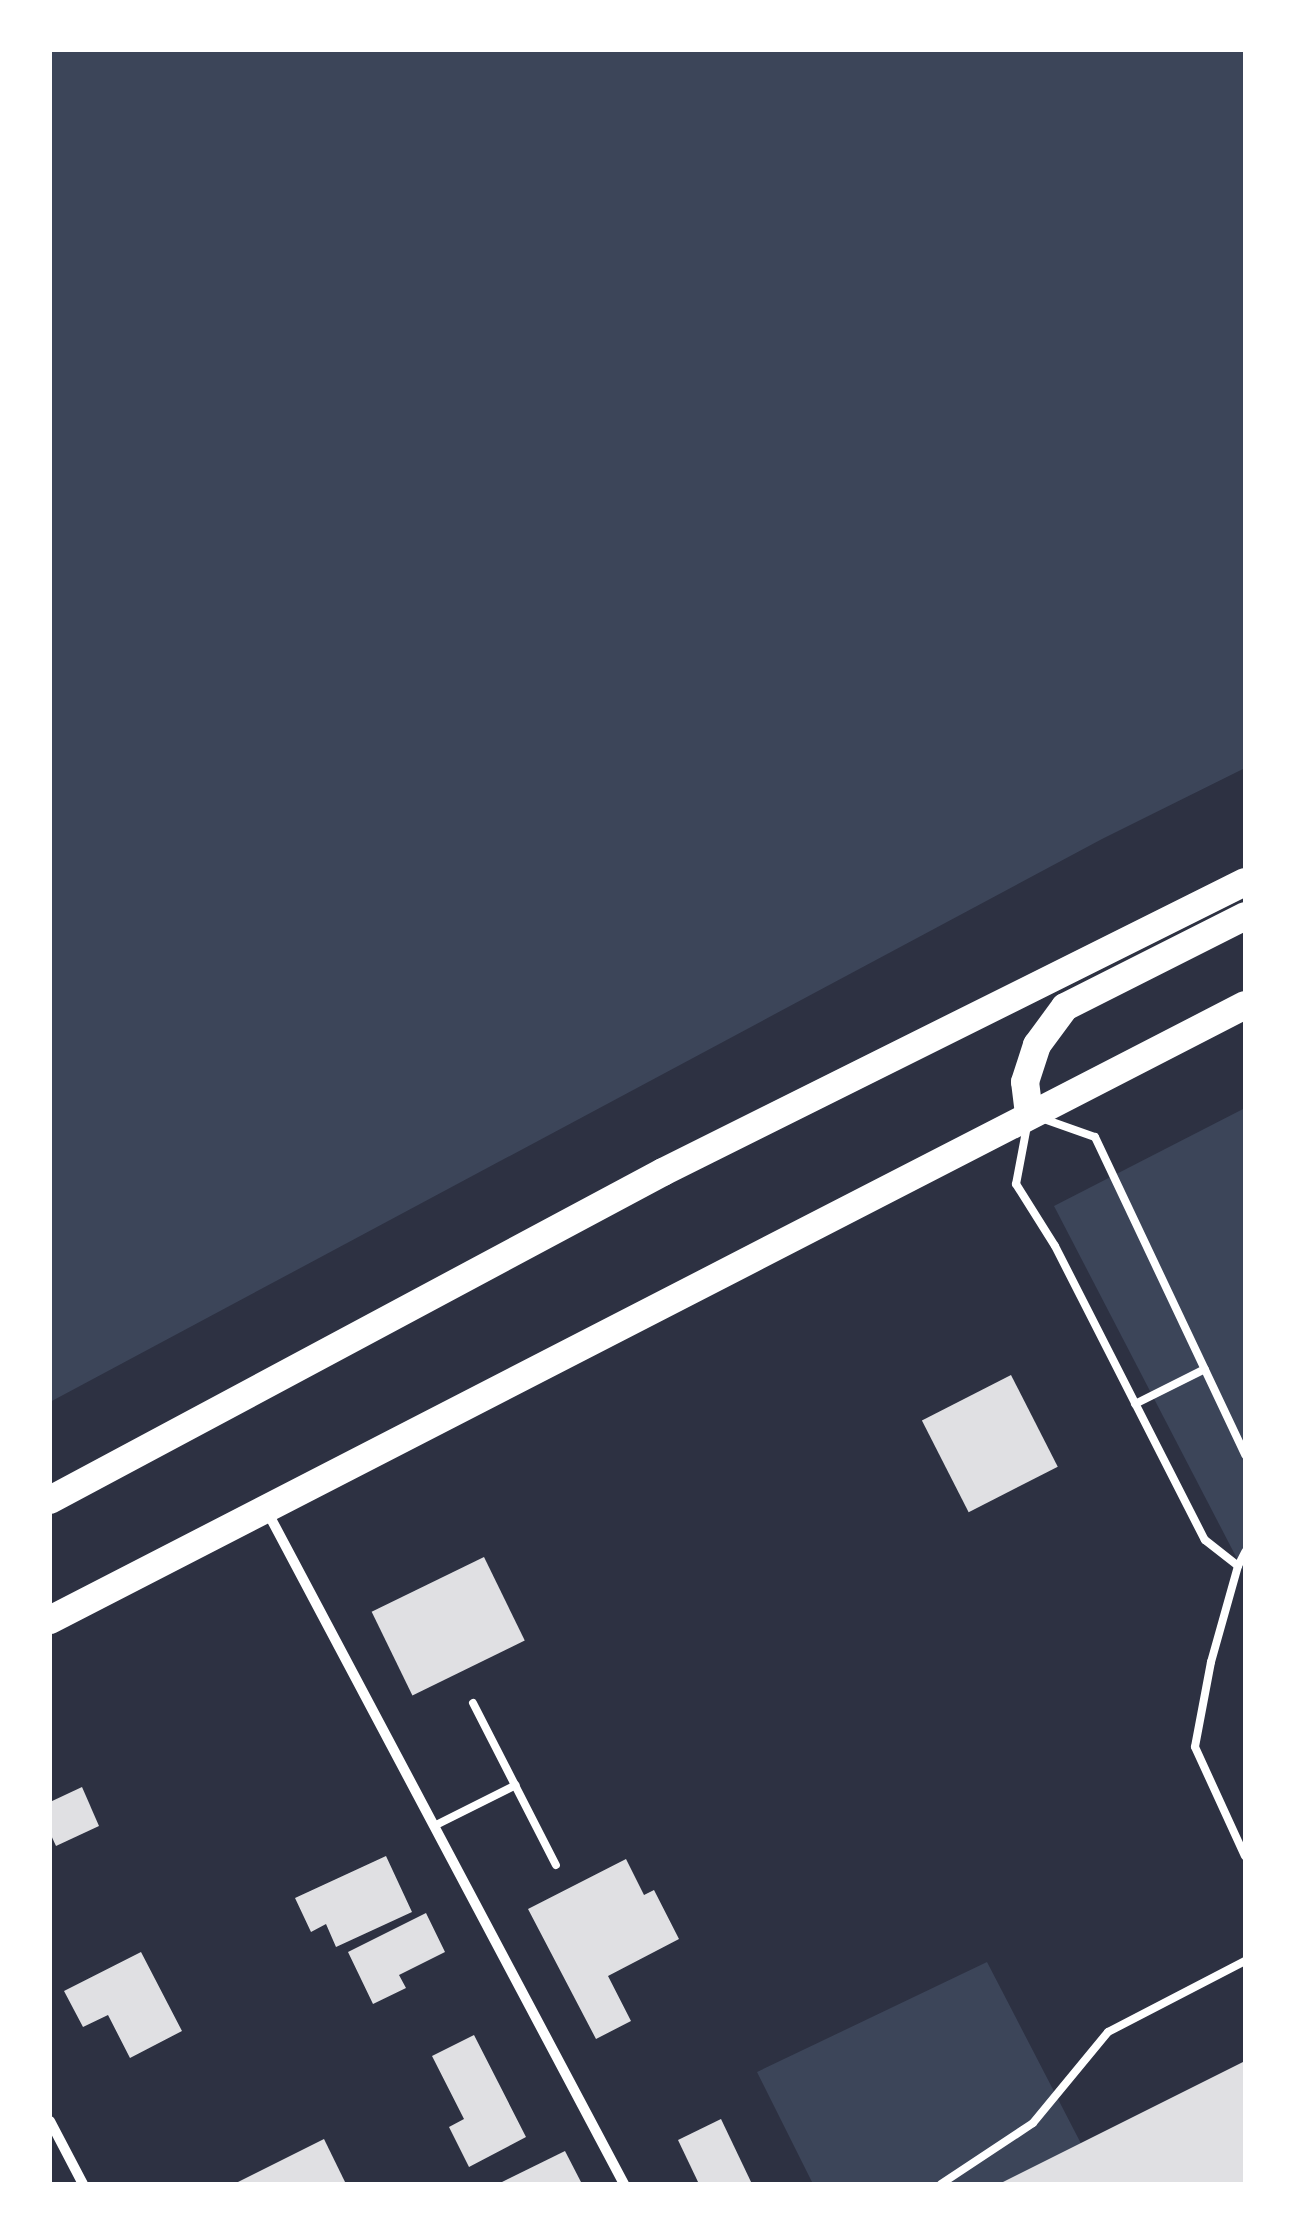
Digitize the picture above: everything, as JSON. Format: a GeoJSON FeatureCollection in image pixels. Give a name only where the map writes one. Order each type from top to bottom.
{"type":"FeatureCollection","features":[{"type":"Feature","properties":{"kind":"highway"},"geometry":{"type":"LineString","coordinates":[[50,1500],[662,1172],[1245,882]]}},
{"type":"Feature","properties":{"kind":"highway"},"geometry":{"type":"LineString","coordinates":[[1030,1114],[1025,1082],[1037,1045],[1065,1007],[1245,916]]}},
{"type":"Feature","properties":{"kind":"highway"},"geometry":{"type":"LineString","coordinates":[[50,1620],[1245,1005]]}},
{"type":"Feature","properties":{"kind":"street"},"geometry":{"type":"LineString","coordinates":[[266,1508],[624,2184]]}},
{"type":"Feature","properties":{"kind":"street"},"geometry":{"type":"LineString","coordinates":[[50,2121],[83,2184]]}},
{"type":"Feature","properties":{"kind":"lane"},"geometry":{"type":"LineString","coordinates":[[1238,1566],[1205,1540],[1055,1246],[1016,1184],[1030,1114],[1095,1137],[1245,1455]]}},
{"type":"Feature","properties":{"kind":"lane"},"geometry":{"type":"LineString","coordinates":[[1136,1404],[1205,1369]]}},
{"type":"Feature","properties":{"kind":"lane"},"geometry":{"type":"LineString","coordinates":[[1245,1552],[1211,1662],[1195,1746],[1245,1856]]}},
{"type":"Feature","properties":{"kind":"lane"},"geometry":{"type":"LineString","coordinates":[[474,1703],[556,1865]]}},
{"type":"Feature","properties":{"kind":"lane"},"geometry":{"type":"LineString","coordinates":[[436,1826],[516,1785]]}},
{"type":"Feature","properties":{"kind":"lane"},"geometry":{"type":"LineString","coordinates":[[941,2184],[1033,2123],[1108,2032],[1245,1960]]}},
{"type":"Feature","properties":{"kind":"shaded area"},"geometry":{"type":"Polygon","coordinates":[[[50,50],[1245,50],[1245,768],[1102,839],[50,1402],[50,50]]]}},
{"type":"Feature","properties":{"kind":"shaded area"},"geometry":{"type":"Polygon","coordinates":[[[1245,1108],[1245,1574],[1054,1206],[1245,1108]]]}},
{"type":"Feature","properties":{"kind":"shaded area"},"geometry":{"type":"Polygon","coordinates":[[[987,1962],[1088,2157],[1245,2184],[813,2184],[757,2072],[987,1962]]]}},
{"type":"Feature","properties":{"kind":"building"},"geometry":{"type":"Polygon","coordinates":[[[1011,1375],[1058,1467],[969,1512],[922,1420],[1011,1375]]]}},
{"type":"Feature","properties":{"kind":"building"},"geometry":{"type":"Polygon","coordinates":[[[484,1557],[525,1641],[412,1695],[372,1612],[484,1557]]]}},
{"type":"Feature","properties":{"kind":"building"},"geometry":{"type":"Polygon","coordinates":[[[82,1787],[99,1826],[56,1846],[50,1833],[50,1802],[82,1787]]]}},
{"type":"Feature","properties":{"kind":"building"},"geometry":{"type":"Polygon","coordinates":[[[386,1856],[412,1912],[336,1947],[326,1924],[311,1932],[295,1898],[386,1856]]]}},
{"type":"Feature","properties":{"kind":"building"},"geometry":{"type":"Polygon","coordinates":[[[626,1859],[644,1895],[654,1890],[679,1939],[608,1976],[631,2021],[596,2039],[528,1909],[626,1859]]]}},
{"type":"Feature","properties":{"kind":"building"},"geometry":{"type":"Polygon","coordinates":[[[426,1913],[445,1952],[399,1975],[406,1988],[373,2004],[348,1952],[426,1913]]]}},
{"type":"Feature","properties":{"kind":"building"},"geometry":{"type":"Polygon","coordinates":[[[141,1952],[182,2031],[130,2058],[108,2015],[83,2027],[64,1991],[141,1952]]]}},
{"type":"Feature","properties":{"kind":"building"},"geometry":{"type":"Polygon","coordinates":[[[474,2035],[526,2137],[469,2167],[449,2127],[464,2119],[432,2056],[474,2035]]]}},
{"type":"Feature","properties":{"kind":"building"},"geometry":{"type":"Polygon","coordinates":[[[1245,2061],[1245,2184],[999,2184],[1245,2061]]]}},
{"type":"Feature","properties":{"kind":"building"},"geometry":{"type":"Polygon","coordinates":[[[721,2119],[752,2184],[699,2184],[678,2140],[721,2119]]]}},
{"type":"Feature","properties":{"kind":"building"},"geometry":{"type":"Polygon","coordinates":[[[324,2139],[346,2184],[234,2184],[324,2139]]]}},
{"type":"Feature","properties":{"kind":"building"},"geometry":{"type":"Polygon","coordinates":[[[565,2151],[582,2184],[498,2184],[565,2151]]]}}]}
